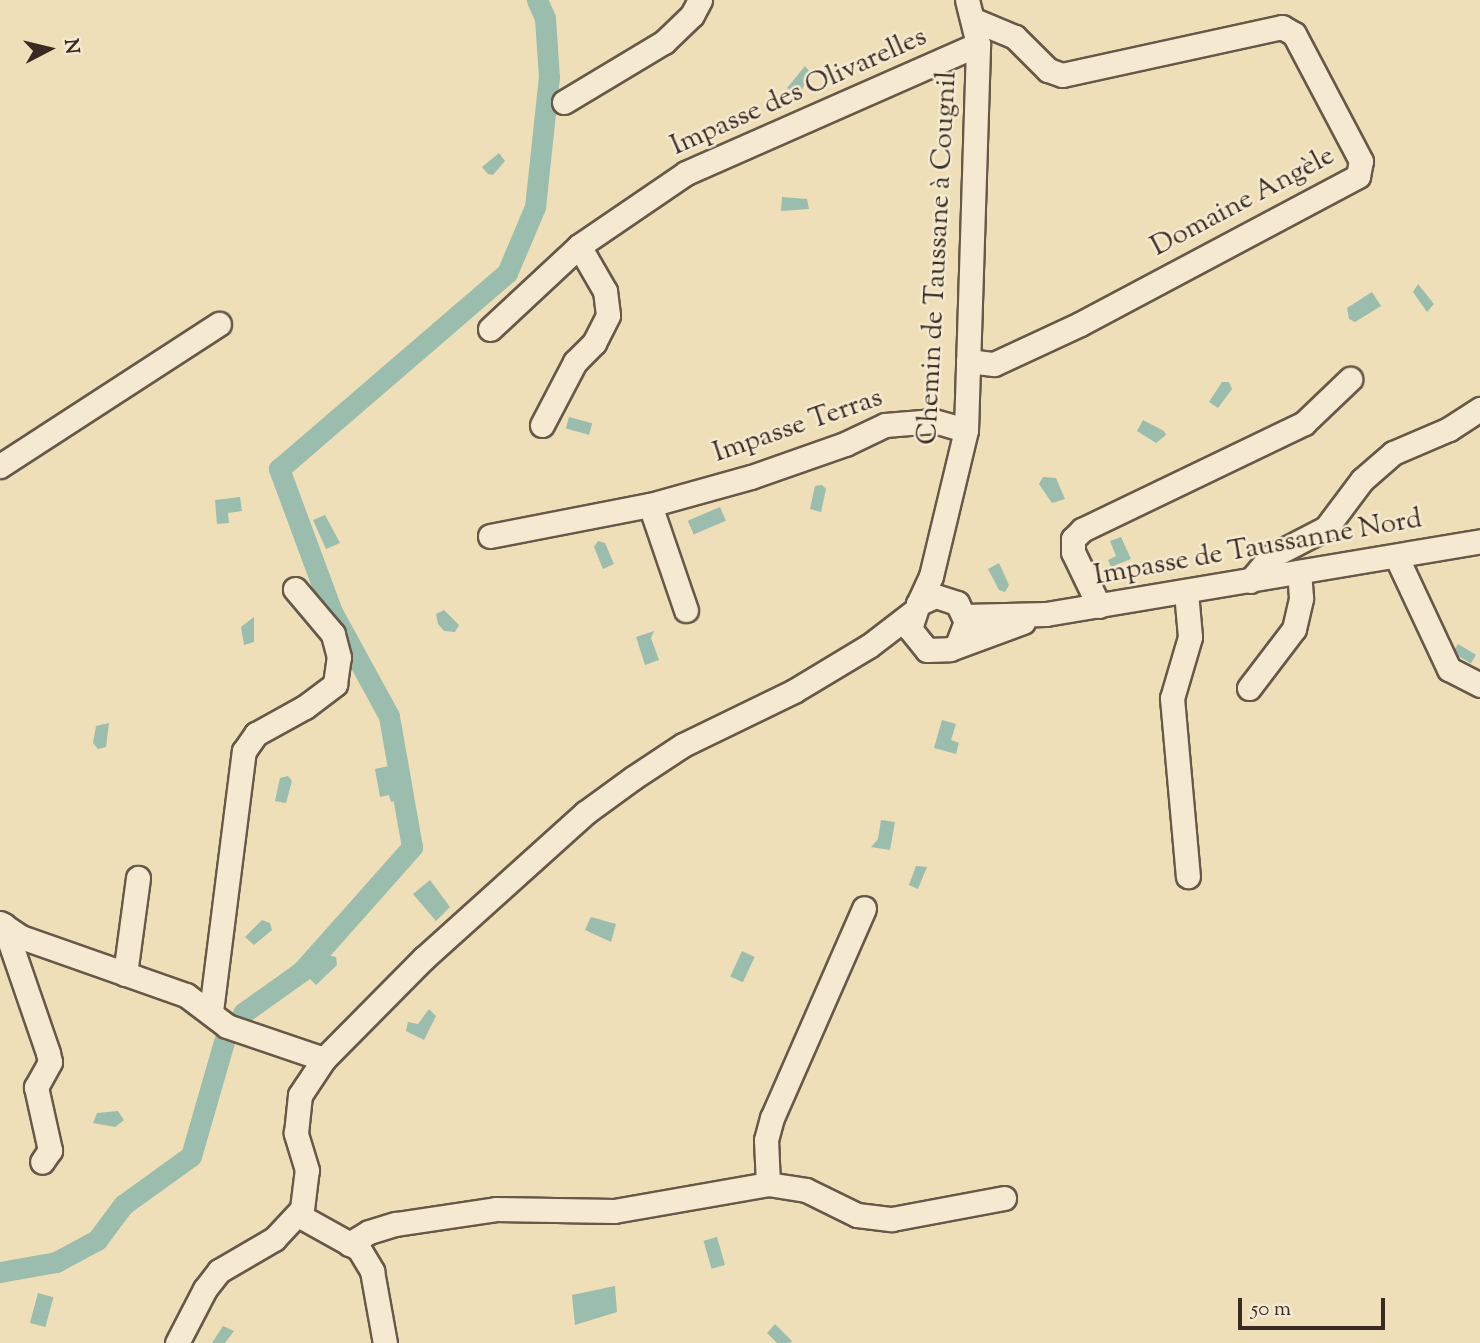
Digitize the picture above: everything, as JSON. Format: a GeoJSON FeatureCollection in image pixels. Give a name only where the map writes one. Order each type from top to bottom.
{"type":"FeatureCollection","features":[{"type":"Feature","properties":{"kind":"street"},"geometry":{"type":"LineString","coordinates":[[564,102],[664,43],[692,15],[700,0]]}},
{"type":"Feature","properties":{"kind":"street","name":"Chemin de Taussane à Cougnil"},"geometry":{"type":"LineString","coordinates":[[917,642],[910,629],[933,560],[966,430],[978,44],[970,6]]}},
{"type":"Feature","properties":{"kind":"street","name":"Domaine Angèle"},"geometry":{"type":"LineString","coordinates":[[968,361],[994,364],[1080,324],[1358,176],[1361,161],[1294,34],[1282,27],[1062,75],[1048,70],[1015,37],[970,6]]}},
{"type":"Feature","properties":{"kind":"street","name":"Impasse des Olivarelles"},"geometry":{"type":"LineString","coordinates":[[490,329],[579,246],[687,173],[978,44]]}},
{"type":"Feature","properties":{"kind":"street"},"geometry":{"type":"LineString","coordinates":[[541,425],[575,362],[594,343],[608,315],[606,291],[579,246]]}},
{"type":"Feature","properties":{"kind":"street"},"geometry":{"type":"LineString","coordinates":[[0,466],[219,324]]}},
{"type":"Feature","properties":{"kind":"street"},"geometry":{"type":"LineString","coordinates":[[1099,606],[1073,552],[1073,539],[1082,530],[1304,423],[1350,379]]}},
{"type":"Feature","properties":{"kind":"street"},"geometry":{"type":"LineString","coordinates":[[1250,581],[1270,557],[1326,528],[1362,480],[1393,453],[1449,429],[1480,409]]}},
{"type":"Feature","properties":{"kind":"street","name":"Impasse Terras"},"geometry":{"type":"LineString","coordinates":[[490,536],[650,505],[751,477],[845,444],[885,425],[934,421],[966,430]]}},
{"type":"Feature","properties":{"kind":"street"},"geometry":{"type":"LineString","coordinates":[[650,505],[686,610]]}},
{"type":"Feature","properties":{"kind":"street","name":"Impasse de Taussanne Nord"},"geometry":{"type":"LineString","coordinates":[[965,616],[1046,614],[1480,541]]}},
{"type":"Feature","properties":{"kind":"street"},"geometry":{"type":"LineString","coordinates":[[1396,556],[1449,669],[1480,685]]}},
{"type":"Feature","properties":{"kind":"street"},"geometry":{"type":"LineString","coordinates":[[933,560],[945,596]]}},
{"type":"Feature","properties":{"kind":"street"},"geometry":{"type":"LineString","coordinates":[[1250,688],[1294,629],[1301,598],[1299,572]]}},
{"type":"Feature","properties":{"kind":"street"},"geometry":{"type":"LineString","coordinates":[[211,1011],[244,751],[256,734],[305,707],[335,684],[339,657],[333,634],[295,589]]}},
{"type":"Feature","properties":{"kind":"street"},"geometry":{"type":"LineString","coordinates":[[1186,592],[1190,637],[1172,698],[1188,876]]}},
{"type":"Feature","properties":{"kind":"street"},"geometry":{"type":"LineString","coordinates":[[177,1343],[205,1289],[219,1271],[274,1239],[298,1214],[307,1190],[307,1170],[295,1114],[300,1095],[324,1059],[424,958],[585,813],[683,745],[794,691],[869,646],[930,597],[945,596],[957,603],[965,616],[965,631],[957,645],[940,652],[917,642],[869,646]]}},
{"type":"Feature","properties":{"kind":"street","name":"Impasse de Taussanne Nord"},"geometry":{"type":"LineString","coordinates":[[957,645],[1046,614]]}},
{"type":"Feature","properties":{"kind":"street"},"geometry":{"type":"LineString","coordinates":[[125,974],[138,878]]}},
{"type":"Feature","properties":{"kind":"street"},"geometry":{"type":"LineString","coordinates":[[768,1184],[766,1140],[772,1118],[864,908]]}},
{"type":"Feature","properties":{"kind":"street"},"geometry":{"type":"LineString","coordinates":[[2,924],[21,937],[186,995],[211,1011],[227,1026],[324,1059]]}},
{"type":"Feature","properties":{"kind":"street"},"geometry":{"type":"LineString","coordinates":[[2,924],[48,1053],[47,1069],[36,1087],[50,1150],[42,1162]]}},
{"type":"Feature","properties":{"kind":"street"},"geometry":{"type":"LineString","coordinates":[[349,1244],[369,1232],[396,1224],[495,1209],[614,1211],[768,1184],[806,1190],[857,1215],[892,1219],[1004,1198]]}},
{"type":"Feature","properties":{"kind":"street"},"geometry":{"type":"LineString","coordinates":[[298,1214],[359,1250],[372,1271],[385,1343]]}},
{"type":"Feature","properties":{"kind":"shaded area"},"geometry":{"type":"Polygon","coordinates":[[[805,66],[812,74],[798,95],[787,88],[805,66]]]}},
{"type":"Feature","properties":{"kind":"shaded area"},"geometry":{"type":"Polygon","coordinates":[[[499,153],[505,161],[493,175],[488,174],[482,167],[499,153]]]}},
{"type":"Feature","properties":{"kind":"shaded area"},"geometry":{"type":"Polygon","coordinates":[[[782,197],[807,199],[809,209],[781,211],[782,197]]]}},
{"type":"Feature","properties":{"kind":"shaded area"},"geometry":{"type":"Polygon","coordinates":[[[1418,284],[1434,304],[1427,312],[1413,292],[1418,284]]]}},
{"type":"Feature","properties":{"kind":"shaded area"},"geometry":{"type":"Polygon","coordinates":[[[1372,292],[1381,306],[1355,322],[1349,319],[1347,308],[1372,292]]]}},
{"type":"Feature","properties":{"kind":"shaded area"},"geometry":{"type":"Polygon","coordinates":[[[1222,382],[1229,382],[1232,389],[1218,408],[1209,402],[1222,382]]]}},
{"type":"Feature","properties":{"kind":"shaded area"},"geometry":{"type":"Polygon","coordinates":[[[569,417],[592,423],[589,435],[566,429],[569,417]]]}},
{"type":"Feature","properties":{"kind":"shaded area"},"geometry":{"type":"Polygon","coordinates":[[[1143,420],[1164,431],[1166,435],[1156,443],[1137,431],[1143,420]]]}},
{"type":"Feature","properties":{"kind":"shaded area"},"geometry":{"type":"Polygon","coordinates":[[[1043,477],[1056,478],[1065,499],[1052,503],[1039,484],[1043,477]]]}},
{"type":"Feature","properties":{"kind":"shaded area"},"geometry":{"type":"Polygon","coordinates":[[[822,485],[826,489],[821,512],[810,509],[815,486],[822,485]]]}},
{"type":"Feature","properties":{"kind":"shaded area"},"geometry":{"type":"Polygon","coordinates":[[[240,497],[242,511],[228,513],[229,523],[217,524],[215,500],[240,497]]]}},
{"type":"Feature","properties":{"kind":"shaded area"},"geometry":{"type":"Polygon","coordinates":[[[720,507],[726,521],[694,534],[688,521],[720,507]]]}},
{"type":"Feature","properties":{"kind":"shaded area"},"geometry":{"type":"Polygon","coordinates":[[[325,515],[340,543],[326,549],[313,520],[325,515]]]}},
{"type":"Feature","properties":{"kind":"shaded area"},"geometry":{"type":"Polygon","coordinates":[[[1121,537],[1131,559],[1111,567],[1108,560],[1116,556],[1110,541],[1121,537]]]}},
{"type":"Feature","properties":{"kind":"shaded area"},"geometry":{"type":"Polygon","coordinates":[[[598,541],[605,543],[614,564],[603,569],[594,547],[598,541]]]}},
{"type":"Feature","properties":{"kind":"shaded area"},"geometry":{"type":"Polygon","coordinates":[[[999,563],[1009,585],[1005,592],[999,590],[988,569],[999,563]]]}},
{"type":"Feature","properties":{"kind":"shaded area"},"geometry":{"type":"Polygon","coordinates":[[[444,610],[459,625],[455,632],[444,631],[438,624],[436,614],[444,610]]]}},
{"type":"Feature","properties":{"kind":"shaded area"},"geometry":{"type":"Polygon","coordinates":[[[254,617],[254,642],[244,645],[241,627],[254,617]]]}},
{"type":"Feature","properties":{"kind":"shaded area"},"geometry":{"type":"Polygon","coordinates":[[[654,631],[651,638],[659,660],[645,665],[636,637],[654,631]]]}},
{"type":"Feature","properties":{"kind":"shaded area"},"geometry":{"type":"Polygon","coordinates":[[[1458,644],[1476,655],[1471,663],[1453,653],[1458,644]]]}},
{"type":"Feature","properties":{"kind":"shaded area"},"geometry":{"type":"Polygon","coordinates":[[[942,720],[956,724],[951,740],[959,743],[956,754],[934,748],[942,720]]]}},
{"type":"Feature","properties":{"kind":"shaded area"},"geometry":{"type":"Polygon","coordinates":[[[109,723],[106,747],[98,749],[93,743],[96,726],[109,723]]]}},
{"type":"Feature","properties":{"kind":"shaded area"},"geometry":{"type":"Polygon","coordinates":[[[389,766],[395,801],[391,802],[389,795],[380,797],[375,769],[389,766]]]}},
{"type":"Feature","properties":{"kind":"shaded area"},"geometry":{"type":"Polygon","coordinates":[[[288,776],[292,781],[286,803],[275,801],[280,778],[288,776]]]}},
{"type":"Feature","properties":{"kind":"shaded area"},"geometry":{"type":"Polygon","coordinates":[[[881,820],[895,822],[890,850],[871,847],[878,839],[881,820]]]}},
{"type":"Feature","properties":{"kind":"shaded area"},"geometry":{"type":"Polygon","coordinates":[[[916,866],[927,867],[918,889],[909,885],[916,866]]]}},
{"type":"Feature","properties":{"kind":"shaded area"},"geometry":{"type":"Polygon","coordinates":[[[430,880],[450,907],[436,921],[413,894],[430,880]]]}},
{"type":"Feature","properties":{"kind":"shaded area"},"geometry":{"type":"Polygon","coordinates":[[[591,917],[616,924],[611,942],[585,930],[591,917]]]}},
{"type":"Feature","properties":{"kind":"shaded area"},"geometry":{"type":"Polygon","coordinates":[[[262,920],[270,923],[272,930],[254,945],[245,937],[262,920]]]}},
{"type":"Feature","properties":{"kind":"shaded area"},"geometry":{"type":"Polygon","coordinates":[[[742,951],[755,957],[743,982],[730,976],[742,951]]]}},
{"type":"Feature","properties":{"kind":"shaded area"},"geometry":{"type":"Polygon","coordinates":[[[327,955],[336,957],[337,965],[316,985],[306,975],[327,955]]]}},
{"type":"Feature","properties":{"kind":"shaded area"},"geometry":{"type":"Polygon","coordinates":[[[429,1009],[436,1016],[424,1040],[406,1031],[408,1022],[418,1024],[429,1009]]]}},
{"type":"Feature","properties":{"kind":"shaded area"},"geometry":{"type":"Polygon","coordinates":[[[118,1111],[124,1120],[115,1127],[93,1123],[97,1113],[118,1111]]]}},
{"type":"Feature","properties":{"kind":"shaded area"},"geometry":{"type":"Polygon","coordinates":[[[717,1237],[725,1265],[712,1269],[704,1241],[717,1237]]]}},
{"type":"Feature","properties":{"kind":"shaded area"},"geometry":{"type":"Polygon","coordinates":[[[615,1286],[617,1312],[575,1325],[572,1295],[615,1286]]]}},
{"type":"Feature","properties":{"kind":"shaded area"},"geometry":{"type":"Polygon","coordinates":[[[38,1293],[53,1297],[45,1327],[30,1323],[38,1293]]]}},
{"type":"Feature","properties":{"kind":"shaded area"},"geometry":{"type":"Polygon","coordinates":[[[775,1324],[792,1341],[790,1343],[777,1343],[767,1333],[775,1324]]]}},
{"type":"Feature","properties":{"kind":"shaded area"},"geometry":{"type":"Polygon","coordinates":[[[223,1326],[234,1331],[225,1343],[212,1343],[223,1326]]]}},
{"type":"Feature","properties":{"kind":"waterway"},"geometry":{"type":"LineString","coordinates":[[243,1013],[302,971],[412,847],[389,716],[332,612],[279,469],[507,273],[535,207],[549,77],[545,18],[537,0]]}},
{"type":"Feature","properties":{"kind":"waterway"},"geometry":{"type":"LineString","coordinates":[[0,1272],[56,1262],[97,1240],[123,1205],[191,1156],[224,1042]]}}]}
